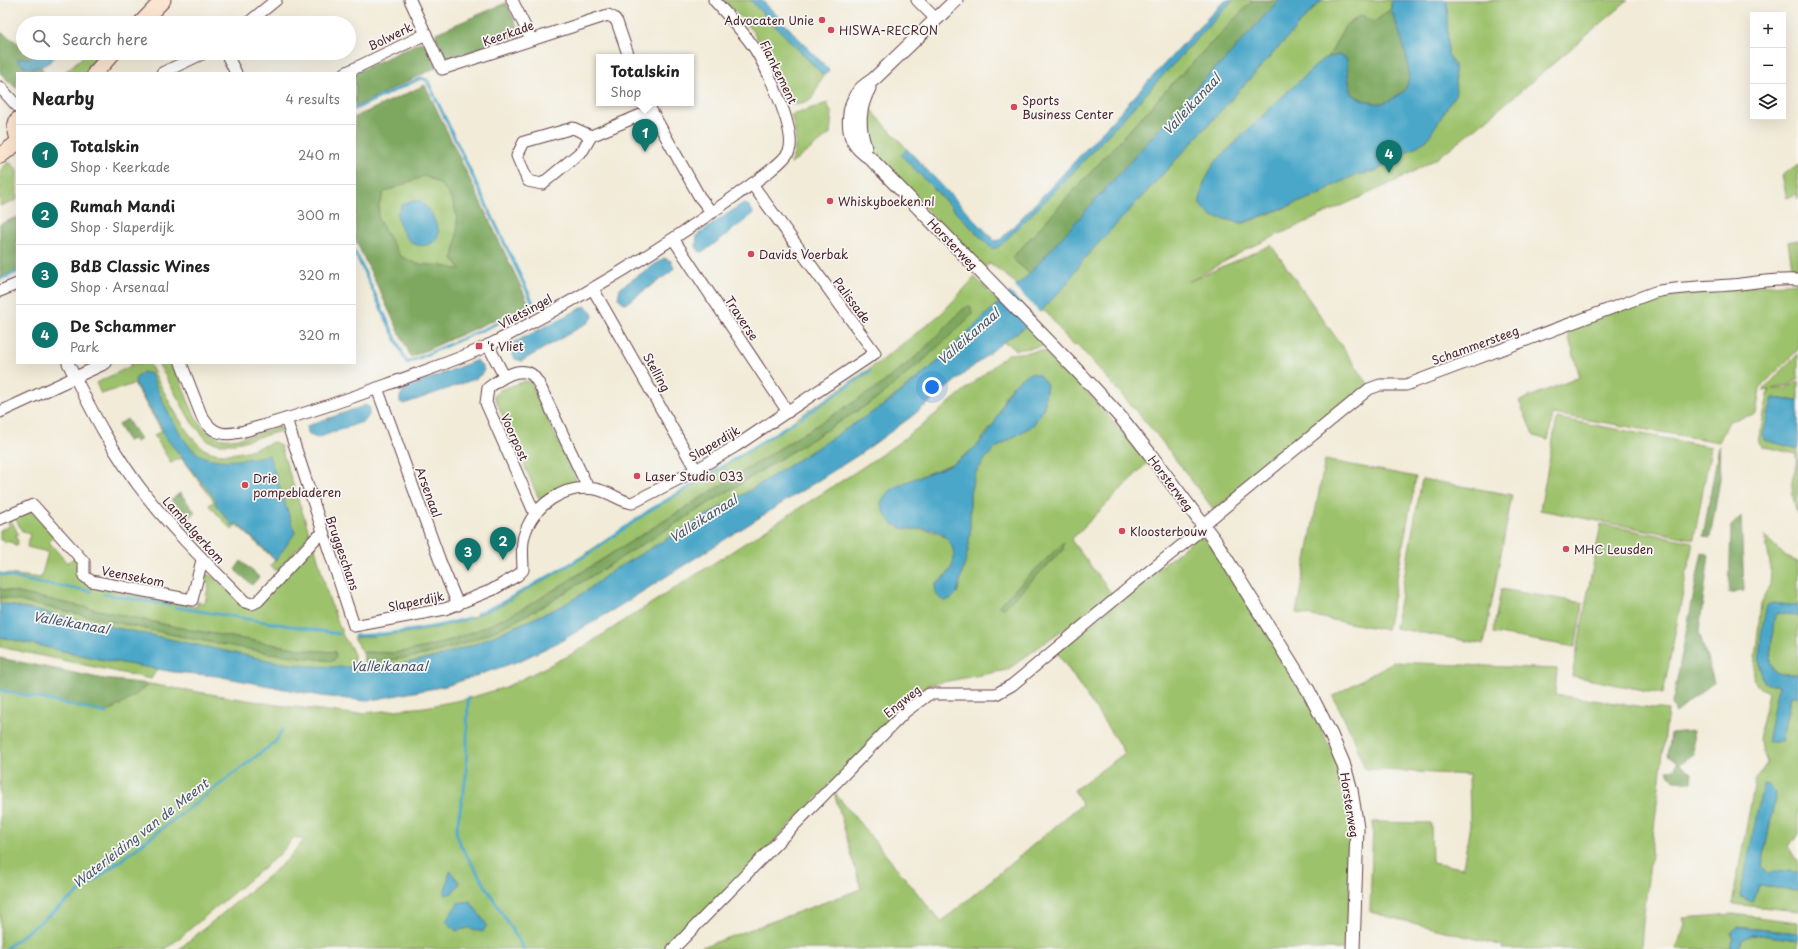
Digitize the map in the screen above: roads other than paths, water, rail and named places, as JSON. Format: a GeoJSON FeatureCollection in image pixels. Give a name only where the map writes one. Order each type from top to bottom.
{"type":"FeatureCollection","features":[{"type":"Feature","properties":{"kind":"main road"},"geometry":{"type":"LineString","coordinates":[[148,16],[164,0]]}},
{"type":"Feature","properties":{"kind":"main road"},"geometry":{"type":"LineString","coordinates":[[96,72],[107,60]]}},
{"type":"Feature","properties":{"kind":"main road"},"geometry":{"type":"LineString","coordinates":[[0,156],[16,143]]}},
{"type":"Feature","properties":{"kind":"street"},"geometry":{"type":"LineString","coordinates":[[257,16],[276,0]]}},
{"type":"Feature","properties":{"kind":"street","name":"Keerkade"},"geometry":{"type":"LineString","coordinates":[[410,0],[442,69],[608,15],[614,18],[617,22],[628,54]]}},
{"type":"Feature","properties":{"kind":"street"},"geometry":{"type":"LineString","coordinates":[[512,0],[531,39]]}},
{"type":"Feature","properties":{"kind":"street","name":"Flankement"},"geometry":{"type":"LineString","coordinates":[[714,0],[756,50],[787,120]]}},
{"type":"Feature","properties":{"kind":"street"},"geometry":{"type":"LineString","coordinates":[[917,0],[936,19],[956,0]]}},
{"type":"Feature","properties":{"kind":"street","name":"Horsterweg"},"geometry":{"type":"LineString","coordinates":[[936,19],[874,79],[860,90],[853,102],[850,120],[858,139],[858,149],[869,157],[1092,386],[1122,419],[1215,541],[1308,690],[1344,763],[1351,790],[1357,828],[1353,949]]}},
{"type":"Feature","properties":{"kind":"street","name":"Bolwerk"},"geometry":{"type":"LineString","coordinates":[[347,72],[426,34]]}},
{"type":"Feature","properties":{"kind":"street"},"geometry":{"type":"LineString","coordinates":[[164,72],[189,60]]}},
{"type":"Feature","properties":{"kind":"street"},"geometry":{"type":"LineString","coordinates":[[230,60],[236,72]]}},
{"type":"Feature","properties":{"kind":"street"},"geometry":{"type":"LineString","coordinates":[[0,87],[16,105]]}},
{"type":"Feature","properties":{"kind":"street"},"geometry":{"type":"LineString","coordinates":[[591,136],[573,128],[524,142],[517,156],[528,181],[542,184],[583,150],[591,136],[648,107],[699,196],[712,213]]}},
{"type":"Feature","properties":{"kind":"street","name":"Vlietsingel"},"geometry":{"type":"LineString","coordinates":[[181,364],[202,417],[214,430],[219,433],[230,434],[286,419],[377,388],[488,345],[593,289],[674,240],[752,184],[781,162],[789,153],[791,144],[787,120]]}},
{"type":"Feature","properties":{"kind":"street","name":"Palissade"},"geometry":{"type":"LineString","coordinates":[[752,184],[875,353]]}},
{"type":"Feature","properties":{"kind":"street","name":"Traverse"},"geometry":{"type":"LineString","coordinates":[[674,240],[788,412]]}},
{"type":"Feature","properties":{"kind":"street","name":"Schammersteeg"},"geometry":{"type":"LineString","coordinates":[[1203,524],[1374,386],[1406,384],[1655,292],[1692,287],[1732,285],[1785,279],[1798,280]]}},
{"type":"Feature","properties":{"kind":"street"},"geometry":{"type":"LineString","coordinates":[[0,291],[16,284]]}},
{"type":"Feature","properties":{"kind":"street","name":"Stelling"},"geometry":{"type":"LineString","coordinates":[[593,289],[696,470]]}},
{"type":"Feature","properties":{"kind":"street"},"geometry":{"type":"LineString","coordinates":[[488,345],[504,376]]}},
{"type":"Feature","properties":{"kind":"street","name":"Slaperdijk"},"geometry":{"type":"LineString","coordinates":[[354,626],[445,609],[492,590],[518,575],[523,570],[522,554],[524,536],[535,514],[543,505],[559,494],[577,489],[588,488],[604,491],[632,503],[696,470],[736,446],[875,353]]}},
{"type":"Feature","properties":{"kind":"street","name":"Lambalgerkom"},"geometry":{"type":"LineString","coordinates":[[68,364],[117,455],[147,498],[202,560],[245,602],[252,604],[258,601],[316,538],[323,534]]}},
{"type":"Feature","properties":{"kind":"street"},"geometry":{"type":"LineString","coordinates":[[0,412],[104,364]]}},
{"type":"Feature","properties":{"kind":"street","name":"Voorpost"},"geometry":{"type":"LineString","coordinates":[[535,514],[486,403],[488,388],[504,376],[519,372],[531,374],[540,384],[588,488]]}},
{"type":"Feature","properties":{"kind":"street","name":"Arsenaal"},"geometry":{"type":"LineString","coordinates":[[377,388],[440,561],[458,604]]}},
{"type":"Feature","properties":{"kind":"street","name":"Bruggeschans"},"geometry":{"type":"LineString","coordinates":[[286,419],[354,626]]}},
{"type":"Feature","properties":{"kind":"street","name":"Veensekom"},"geometry":{"type":"LineString","coordinates":[[0,519],[33,504],[84,562],[84,576],[91,581],[192,600],[202,560]]}},
{"type":"Feature","properties":{"kind":"street","name":"Engweg"},"geometry":{"type":"LineString","coordinates":[[673,949],[906,711],[930,694],[996,694],[1012,685],[1197,533],[1203,524]]}},
{"type":"Feature","properties":{"kind":"water"},"geometry":{"type":"Polygon","coordinates":[[[750,0],[762,0],[829,70],[826,75],[823,75],[750,0]]]}},
{"type":"Feature","properties":{"kind":"water"},"geometry":{"type":"Polygon","coordinates":[[[1225,0],[1233,0],[1063,183],[1000,246],[992,249],[901,155],[907,149],[995,241],[1000,240],[1057,181],[1225,0]]]}},
{"type":"Feature","properties":{"kind":"water","name":"Valleikanaal"},"geometry":{"type":"Polygon","coordinates":[[[1279,0],[1323,0],[1083,260],[1066,285],[1027,326],[1003,342],[911,417],[860,454],[618,607],[561,641],[519,661],[446,686],[366,701],[321,696],[217,676],[174,672],[99,659],[0,637],[0,603],[276,662],[332,667],[375,666],[389,665],[391,663],[395,665],[437,657],[475,644],[562,606],[585,592],[612,571],[752,489],[890,401],[936,363],[1029,274],[1206,77],[1225,60],[1279,0]]]}},
{"type":"Feature","properties":{"kind":"water"},"geometry":{"type":"Polygon","coordinates":[[[1391,0],[1447,0],[1448,54],[1454,65],[1456,93],[1427,140],[1376,171],[1356,175],[1332,186],[1321,194],[1243,223],[1212,217],[1199,204],[1204,183],[1214,163],[1323,59],[1339,55],[1347,59],[1348,77],[1352,94],[1362,99],[1372,103],[1382,103],[1387,102],[1403,92],[1407,85],[1409,75],[1408,64],[1402,40],[1391,9],[1391,0]]]}},
{"type":"Feature","properties":{"kind":"water"},"geometry":{"type":"Polygon","coordinates":[[[18,60],[52,60],[36,68],[25,67],[18,60]]]}},
{"type":"Feature","properties":{"kind":"water"},"geometry":{"type":"Polygon","coordinates":[[[410,201],[421,201],[432,214],[439,232],[434,242],[427,245],[414,244],[406,237],[400,226],[397,214],[402,205],[410,201]]]}},
{"type":"Feature","properties":{"kind":"water"},"geometry":{"type":"Polygon","coordinates":[[[743,203],[749,206],[753,212],[752,215],[705,251],[700,252],[696,247],[697,235],[743,203]]]}},
{"type":"Feature","properties":{"kind":"water"},"geometry":{"type":"Polygon","coordinates":[[[664,258],[671,261],[674,268],[671,272],[625,304],[618,298],[620,288],[664,258]]]}},
{"type":"Feature","properties":{"kind":"water"},"geometry":{"type":"Polygon","coordinates":[[[585,306],[592,312],[593,317],[589,322],[522,361],[515,359],[513,356],[513,343],[585,306]]]}},
{"type":"Feature","properties":{"kind":"water"},"geometry":{"type":"Polygon","coordinates":[[[477,360],[484,369],[483,373],[475,379],[404,404],[400,402],[400,396],[404,389],[477,360]]]}},
{"type":"Feature","properties":{"kind":"water"},"geometry":{"type":"Polygon","coordinates":[[[143,372],[151,374],[177,428],[190,447],[197,453],[205,457],[223,460],[242,460],[269,455],[295,533],[276,560],[237,523],[233,526],[215,504],[216,500],[163,434],[163,430],[136,385],[135,379],[143,372]]]}},
{"type":"Feature","properties":{"kind":"water"},"geometry":{"type":"Polygon","coordinates":[[[1031,373],[1039,375],[1047,384],[1043,410],[1032,426],[994,449],[975,474],[970,493],[970,534],[968,551],[957,593],[951,599],[944,601],[937,595],[935,585],[949,572],[954,560],[953,548],[947,538],[936,531],[927,529],[906,529],[894,524],[885,514],[881,504],[882,501],[890,491],[897,486],[954,463],[964,457],[988,433],[1014,385],[1021,378],[1031,373]]]}},
{"type":"Feature","properties":{"kind":"water"},"geometry":{"type":"Polygon","coordinates":[[[1773,398],[1798,401],[1798,449],[1765,440],[1763,434],[1773,398]]]}},
{"type":"Feature","properties":{"kind":"water"},"geometry":{"type":"Polygon","coordinates":[[[366,405],[370,408],[369,415],[365,421],[317,438],[310,435],[307,431],[307,426],[366,405]]]}},
{"type":"Feature","properties":{"kind":"water"},"geometry":{"type":"Polygon","coordinates":[[[1773,603],[1798,606],[1798,615],[1777,613],[1774,618],[1770,662],[1773,670],[1780,674],[1798,674],[1798,696],[1791,696],[1781,742],[1767,742],[1778,686],[1765,683],[1761,674],[1760,665],[1761,633],[1765,613],[1767,605],[1773,603]]]}},
{"type":"Feature","properties":{"kind":"water"},"geometry":{"type":"Polygon","coordinates":[[[1763,784],[1769,785],[1776,792],[1762,866],[1769,874],[1773,870],[1798,872],[1798,890],[1759,886],[1753,902],[1740,897],[1763,784]]]}},
{"type":"Feature","properties":{"kind":"water"},"geometry":{"type":"Polygon","coordinates":[[[450,871],[460,883],[452,893],[444,895],[450,871]]]}},
{"type":"Feature","properties":{"kind":"water"},"geometry":{"type":"Polygon","coordinates":[[[470,901],[487,925],[483,932],[469,928],[456,931],[446,921],[458,903],[470,901]]]}},
{"type":"Feature","properties":{"kind":"water"},"geometry":{"type":"Polygon","coordinates":[[[1736,927],[1798,933],[1798,940],[1753,934],[1742,940],[1739,949],[1730,949],[1733,940],[1731,932],[1736,927]]]}},
{"type":"Feature","properties":{"kind":"waterway"},"geometry":{"type":"LineString","coordinates":[[356,109],[421,78],[427,80],[534,305],[498,323],[407,363],[356,254]]}},
{"type":"Feature","properties":{"kind":"waterway"},"geometry":{"type":"LineString","coordinates":[[0,279],[16,272]]}},
{"type":"Feature","properties":{"kind":"waterway"},"geometry":{"type":"LineString","coordinates":[[801,418],[870,371]]}},
{"type":"Feature","properties":{"kind":"waterway"},"geometry":{"type":"LineString","coordinates":[[714,472],[795,421]]}},
{"type":"Feature","properties":{"kind":"waterway"},"geometry":{"type":"LineString","coordinates":[[477,614],[498,605],[588,554],[650,510],[708,476]]}},
{"type":"Feature","properties":{"kind":"waterway"},"geometry":{"type":"LineString","coordinates":[[0,574],[33,582],[91,591]]}},
{"type":"Feature","properties":{"kind":"waterway"},"geometry":{"type":"LineString","coordinates":[[104,594],[169,605]]}},
{"type":"Feature","properties":{"kind":"waterway"},"geometry":{"type":"LineString","coordinates":[[175,607],[339,634]]}},
{"type":"Feature","properties":{"kind":"waterway"},"geometry":{"type":"LineString","coordinates":[[355,636],[413,630],[469,618]]}},
{"type":"Feature","properties":{"kind":"waterway"},"geometry":{"type":"LineString","coordinates":[[0,690],[107,713]]}},
{"type":"Feature","properties":{"kind":"waterway"},"geometry":{"type":"LineString","coordinates":[[468,698],[466,777],[456,832],[461,846],[524,949]]}},
{"type":"Feature","properties":{"kind":"waterway","name":"Waterleiding van de Meent"},"geometry":{"type":"LineString","coordinates":[[5,949],[275,742],[283,730]]}},
{"type":"Feature","properties":{"kind":"place","name":"Advocaten Unie"},"geometry":{"type":"Point","coordinates":[822,20]}},
{"type":"Feature","properties":{"kind":"place","name":"HISWA-RECRON"},"geometry":{"type":"Point","coordinates":[831,30]}},
{"type":"Feature","properties":{"kind":"place","name":"Sports Business Center"},"geometry":{"type":"Point","coordinates":[1014,107]}},
{"type":"Feature","properties":{"kind":"place","name":"Totalskin"},"geometry":{"type":"Point","coordinates":[645,152]}},
{"type":"Feature","properties":{"kind":"place","name":"De Schammer"},"geometry":{"type":"Point","coordinates":[1389,173]}},
{"type":"Feature","properties":{"kind":"place","name":"Whiskyboeken.nl"},"geometry":{"type":"Point","coordinates":[830,201]}},
{"type":"Feature","properties":{"kind":"place","name":"Davids Voerbak"},"geometry":{"type":"Point","coordinates":[751,254]}},
{"type":"Feature","properties":{"kind":"place","name":"'t Vliet"},"geometry":{"type":"Point","coordinates":[479,346]}},
{"type":"Feature","properties":{"kind":"place","name":"Laser Studio 033"},"geometry":{"type":"Point","coordinates":[637,476]}},
{"type":"Feature","properties":{"kind":"place","name":"Drie pompebladeren"},"geometry":{"type":"Point","coordinates":[245,485]}},
{"type":"Feature","properties":{"kind":"place","name":"Kloosterbouw"},"geometry":{"type":"Point","coordinates":[1122,531]}},
{"type":"Feature","properties":{"kind":"place","name":"MHC Leusden"},"geometry":{"type":"Point","coordinates":[1566,549]}},
{"type":"Feature","properties":{"kind":"place","name":"Rumah Mandi"},"geometry":{"type":"Point","coordinates":[503,560]}},
{"type":"Feature","properties":{"kind":"place","name":"BdB Classic Wines"},"geometry":{"type":"Point","coordinates":[468,571]}}]}
